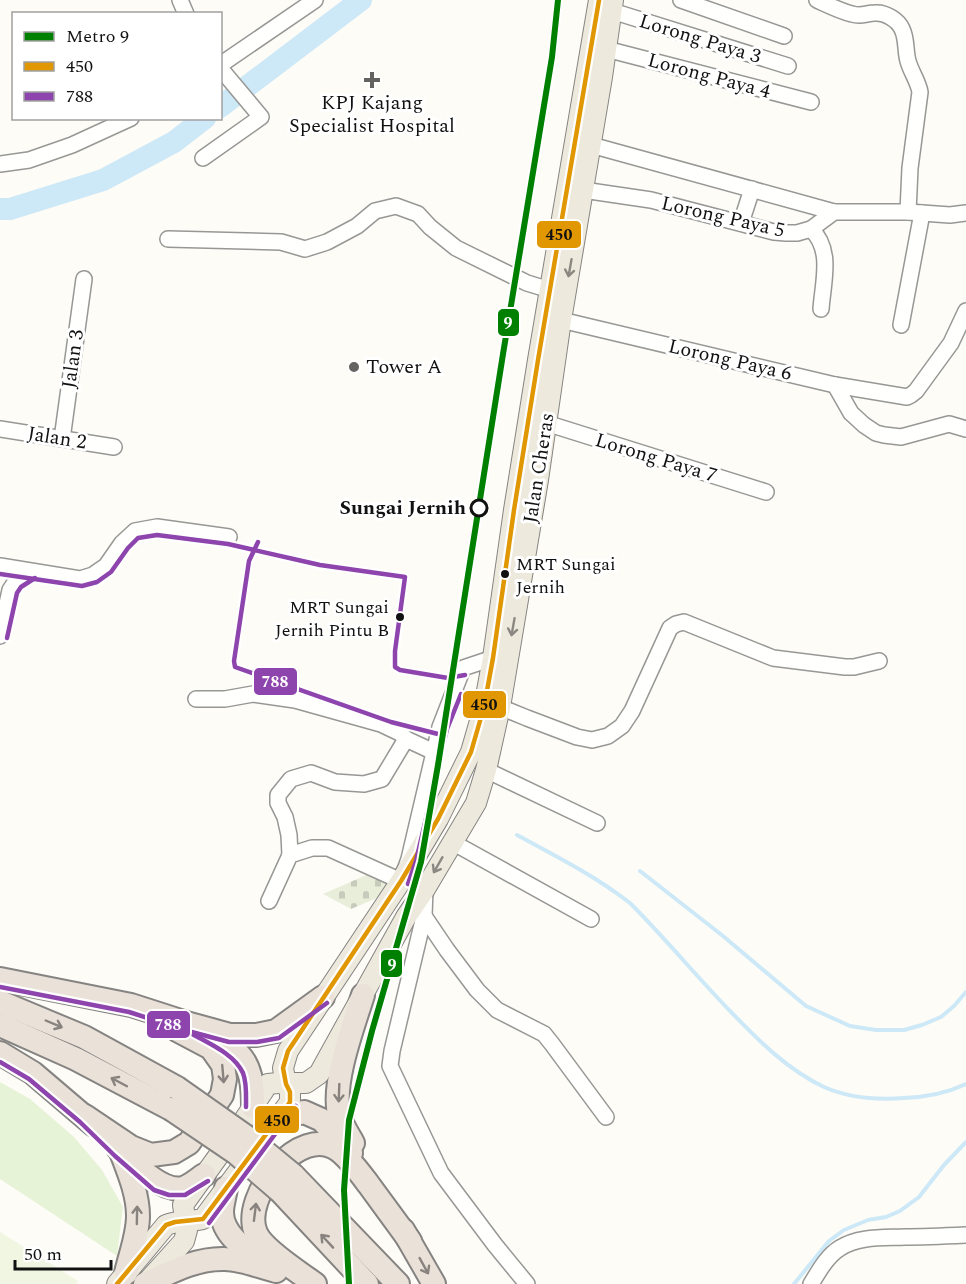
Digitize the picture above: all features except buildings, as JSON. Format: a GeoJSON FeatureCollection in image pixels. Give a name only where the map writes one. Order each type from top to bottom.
{"type":"FeatureCollection","features":[{"type":"Feature","properties":{"kind":"highway"},"geometry":{"type":"LineString","coordinates":[[0,979],[130,1005],[230,1035],[256,1035],[276,1031],[323,997]]}},
{"type":"Feature","properties":{"kind":"highway"},"geometry":{"type":"LineString","coordinates":[[363,996],[346,1052],[338,1089],[339,1114],[365,1168],[410,1240],[434,1284]]}},
{"type":"Feature","properties":{"kind":"highway"},"geometry":{"type":"LineString","coordinates":[[0,1002],[84,1037],[174,1099],[236,1153],[287,1183],[398,1284]]}},
{"type":"Feature","properties":{"kind":"highway"},"geometry":{"type":"LineString","coordinates":[[85,1116],[130,1147],[151,1155],[174,1152],[189,1143],[222,1095],[225,1079],[223,1065],[211,1048],[130,1005]]}},
{"type":"Feature","properties":{"kind":"highway"},"geometry":{"type":"LineString","coordinates":[[190,1024],[236,1052],[249,1069],[253,1086],[253,1107]]}},
{"type":"Feature","properties":{"kind":"highway"},"geometry":{"type":"LineString","coordinates":[[0,1025],[174,1099]]}},
{"type":"Feature","properties":{"kind":"highway"},"geometry":{"type":"LineString","coordinates":[[0,1053],[33,1073],[85,1116],[158,1183],[170,1188],[184,1188],[204,1175]]}},
{"type":"Feature","properties":{"kind":"highway"},"geometry":{"type":"LineString","coordinates":[[277,1119],[304,1112],[322,1120],[365,1168]]}},
{"type":"Feature","properties":{"kind":"highway"},"geometry":{"type":"LineString","coordinates":[[315,1284],[265,1247],[256,1233],[253,1216],[256,1201],[268,1180],[288,1156],[303,1147],[323,1143],[338,1150],[356,1168],[410,1240]]}},
{"type":"Feature","properties":{"kind":"highway"},"geometry":{"type":"LineString","coordinates":[[120,1150],[132,1182],[138,1218],[133,1281],[200,1260],[227,1259],[276,1271]]}},
{"type":"Feature","properties":{"kind":"highway"},"geometry":{"type":"LineString","coordinates":[[287,1183],[367,1284]]}},
{"type":"Feature","properties":{"kind":"highway"},"geometry":{"type":"LineString","coordinates":[[226,1188],[222,1214],[227,1232],[246,1249],[296,1284]]}},
{"type":"Feature","properties":{"kind":"main road","name":"Jalan Cheras"},"geometry":{"type":"LineString","coordinates":[[133,1281],[184,1241],[187,1230],[183,1205],[268,1084],[306,1083],[319,1074],[406,917],[476,803],[500,706],[538,480],[561,320],[606,49],[608,4]]}},
{"type":"Feature","properties":{"kind":"main road","name":"Jalan Cheras"},"geometry":{"type":"LineString","coordinates":[[185,1221],[203,1219],[290,1102],[290,1092],[283,1068],[288,1051],[401,881],[438,819],[471,752],[484,708],[494,658],[537,360],[608,4]]}},
{"type":"Feature","properties":{"kind":"street"},"geometry":{"type":"LineString","coordinates":[[222,66],[315,0]]}},
{"type":"Feature","properties":{"kind":"street"},"geometry":{"type":"LineString","coordinates":[[681,0],[784,36]]}},
{"type":"Feature","properties":{"kind":"street"},"geometry":{"type":"LineString","coordinates":[[817,0],[853,15],[866,15],[877,6],[894,18],[905,36],[908,64],[918,83],[920,92],[910,168],[915,212],[901,325]]}},
{"type":"Feature","properties":{"kind":"street","name":"Lorong Paya 3"},"geometry":{"type":"LineString","coordinates":[[608,4],[788,66]]}},
{"type":"Feature","properties":{"kind":"street","name":"Lorong Paya 4"},"geometry":{"type":"LineString","coordinates":[[606,49],[811,102]]}},
{"type":"Feature","properties":{"kind":"street"},"geometry":{"type":"LineString","coordinates":[[203,158],[261,117],[222,69]]}},
{"type":"Feature","properties":{"kind":"street"},"geometry":{"type":"LineString","coordinates":[[0,164],[29,160],[72,146],[127,120]]}},
{"type":"Feature","properties":{"kind":"street"},"geometry":{"type":"LineString","coordinates":[[591,145],[834,212],[915,212],[950,215],[966,213]]}},
{"type":"Feature","properties":{"kind":"street"},"geometry":{"type":"LineString","coordinates":[[741,224],[752,189]]}},
{"type":"Feature","properties":{"kind":"street","name":"Lorong Paya 5"},"geometry":{"type":"LineString","coordinates":[[583,190],[651,200],[774,232],[797,233],[811,229],[834,212]]}},
{"type":"Feature","properties":{"kind":"street"},"geometry":{"type":"LineString","coordinates":[[168,239],[281,242],[305,249],[327,242],[357,226],[375,211],[396,206],[418,214],[430,228],[456,248],[527,283],[550,290]]}},
{"type":"Feature","properties":{"kind":"street"},"geometry":{"type":"LineString","coordinates":[[811,229],[823,245],[825,258],[820,309]]}},
{"type":"Feature","properties":{"kind":"street","name":"Jalan 3"},"geometry":{"type":"LineString","coordinates":[[62,439],[84,279]]}},
{"type":"Feature","properties":{"kind":"street","name":"Lorong Paya 6"},"geometry":{"type":"LineString","coordinates":[[561,320],[835,385],[900,397],[911,395],[915,391],[951,343],[966,311]]}},
{"type":"Feature","properties":{"kind":"street"},"geometry":{"type":"LineString","coordinates":[[835,385],[851,413],[876,433],[901,437],[949,423],[966,429]]}},
{"type":"Feature","properties":{"kind":"street","name":"Lorong Paya 7"},"geometry":{"type":"LineString","coordinates":[[546,423],[766,492]]}},
{"type":"Feature","properties":{"kind":"street","name":"Jalan 2"},"geometry":{"type":"LineString","coordinates":[[0,429],[114,447]]}},
{"type":"Feature","properties":{"kind":"street"},"geometry":{"type":"LineString","coordinates":[[0,566],[80,579],[93,575],[106,566],[122,543],[135,531],[157,527],[229,537]]}},
{"type":"Feature","properties":{"kind":"street"},"geometry":{"type":"LineString","coordinates":[[0,566],[10,590]]}},
{"type":"Feature","properties":{"kind":"street"},"geometry":{"type":"LineString","coordinates":[[0,636],[10,590],[16,581],[31,572]]}},
{"type":"Feature","properties":{"kind":"street"},"geometry":{"type":"LineString","coordinates":[[500,706],[577,737],[592,740],[608,736],[622,726],[632,711],[670,628],[684,622],[773,658],[845,668],[879,661]]}},
{"type":"Feature","properties":{"kind":"street"},"geometry":{"type":"LineString","coordinates":[[290,855],[312,848],[328,848],[401,881],[409,859],[440,727],[463,668],[494,658]]}},
{"type":"Feature","properties":{"kind":"street"},"geometry":{"type":"LineString","coordinates":[[196,699],[225,699],[253,694],[295,700],[381,724],[434,752]]}},
{"type":"Feature","properties":{"kind":"street"},"geometry":{"type":"LineString","coordinates":[[269,901],[290,855],[289,835],[285,817],[278,803],[278,795],[291,779],[311,773],[335,782],[364,784],[382,779],[406,739]]}},
{"type":"Feature","properties":{"kind":"street"},"geometry":{"type":"LineString","coordinates":[[486,770],[597,823]]}},
{"type":"Feature","properties":{"kind":"street"},"geometry":{"type":"LineString","coordinates":[[452,842],[591,919]]}},
{"type":"Feature","properties":{"kind":"street"},"geometry":{"type":"LineString","coordinates":[[425,889],[424,916],[390,1066],[441,1173],[527,1284]]}},
{"type":"Feature","properties":{"kind":"street"},"geometry":{"type":"LineString","coordinates":[[424,916],[477,990],[497,1010],[544,1034],[606,1117]]}},
{"type":"Feature","properties":{"kind":"street"},"geometry":{"type":"LineString","coordinates":[[811,1284],[830,1256],[850,1243],[862,1239],[966,1235]]}},
{"type":"Feature","properties":{"kind":"green space"},"geometry":{"type":"Polygon","coordinates":[[[371,873],[389,882],[377,898],[351,909],[323,894],[371,873]]]}},
{"type":"Feature","properties":{"kind":"green space"},"geometry":{"type":"Polygon","coordinates":[[[0,1082],[30,1099],[74,1137],[102,1170],[123,1207],[117,1256],[0,1179],[0,1082]]]}},
{"type":"Feature","properties":{"kind":"green space"},"geometry":{"type":"Polygon","coordinates":[[[0,1232],[78,1281],[76,1284],[0,1284],[0,1232]]]}},
{"type":"Feature","properties":{"kind":"waterway"},"geometry":{"type":"LineString","coordinates":[[222,105],[361,0]]}},
{"type":"Feature","properties":{"kind":"waterway"},"geometry":{"type":"LineString","coordinates":[[0,209],[10,209],[103,180],[174,142],[202,120]]}},
{"type":"Feature","properties":{"kind":"waterway"},"geometry":{"type":"LineString","coordinates":[[517,835],[589,875],[630,903],[753,1034],[786,1063],[811,1080],[843,1094],[884,1099],[928,1096],[966,1084]]}},
{"type":"Feature","properties":{"kind":"waterway"},"geometry":{"type":"LineString","coordinates":[[640,871],[723,936],[806,1006],[850,1026],[876,1030],[904,1030],[922,1025],[941,1017],[966,992]]}},
{"type":"Feature","properties":{"kind":"waterway"},"geometry":{"type":"LineString","coordinates":[[794,1284],[829,1241],[844,1230],[900,1211],[919,1197],[966,1142]]}},
{"type":"Feature","properties":{"kind":"metro line","name":"9"},"geometry":{"type":"LineString","coordinates":[[349,1284],[344,1190],[349,1120],[421,862],[552,57],[558,0]]}},
{"type":"Feature","properties":{"kind":"transit line","name":"450"},"geometry":{"type":"LineString","coordinates":[[117,1284],[166,1225],[203,1219],[290,1102],[290,1092],[283,1068],[288,1051],[401,881],[438,819],[471,752],[484,707],[493,658],[538,360],[599,0]]}},
{"type":"Feature","properties":{"kind":"transit line","name":"788"},"geometry":{"type":"LineString","coordinates":[[0,574],[82,586],[97,582],[111,572],[138,538],[157,535],[228,544],[320,565],[405,577],[395,667],[400,670],[448,678],[465,675]]}},
{"type":"Feature","properties":{"kind":"transit line","name":"788"},"geometry":{"type":"LineString","coordinates":[[258,542],[249,561],[235,667],[391,722],[438,734]]}},
{"type":"Feature","properties":{"kind":"transit line","name":"788"},"geometry":{"type":"LineString","coordinates":[[7,638],[17,593],[21,587],[35,578]]}},
{"type":"Feature","properties":{"kind":"transit line","name":"788"},"geometry":{"type":"LineString","coordinates":[[408,884],[416,861],[447,729],[461,694]]}},
{"type":"Feature","properties":{"kind":"transit line","name":"788"},"geometry":{"type":"LineString","coordinates":[[0,987],[129,1012],[229,1042],[257,1042],[279,1038],[327,1003]]}},
{"type":"Feature","properties":{"kind":"transit line","name":"788"},"geometry":{"type":"LineString","coordinates":[[189,1032],[219,1049],[239,1066],[245,1081],[246,1107]]}},
{"type":"Feature","properties":{"kind":"transit line","name":"788"},"geometry":{"type":"LineString","coordinates":[[0,1062],[29,1079],[154,1190],[169,1195],[185,1195],[208,1181]]}},
{"type":"Feature","properties":{"kind":"transit line","name":"788"},"geometry":{"type":"LineString","coordinates":[[209,1223],[296,1106]]}},
{"type":"Feature","properties":{"kind":"place","name":"KPJ Kajang Specialist Hospital"},"geometry":{"type":"Point","coordinates":[372,80]}},
{"type":"Feature","properties":{"kind":"place","name":"Tower A"},"geometry":{"type":"Point","coordinates":[354,367]}},
{"type":"Feature","properties":{"kind":"place","name":"Sungai Jernih"},"geometry":{"type":"Point","coordinates":[479,508]}},
{"type":"Feature","properties":{"kind":"place","name":"MRT Sungai Jernih"},"geometry":{"type":"Point","coordinates":[505,574]}},
{"type":"Feature","properties":{"kind":"place","name":"MRT Sungai Jernih Pintu B"},"geometry":{"type":"Point","coordinates":[400,617]}}]}
